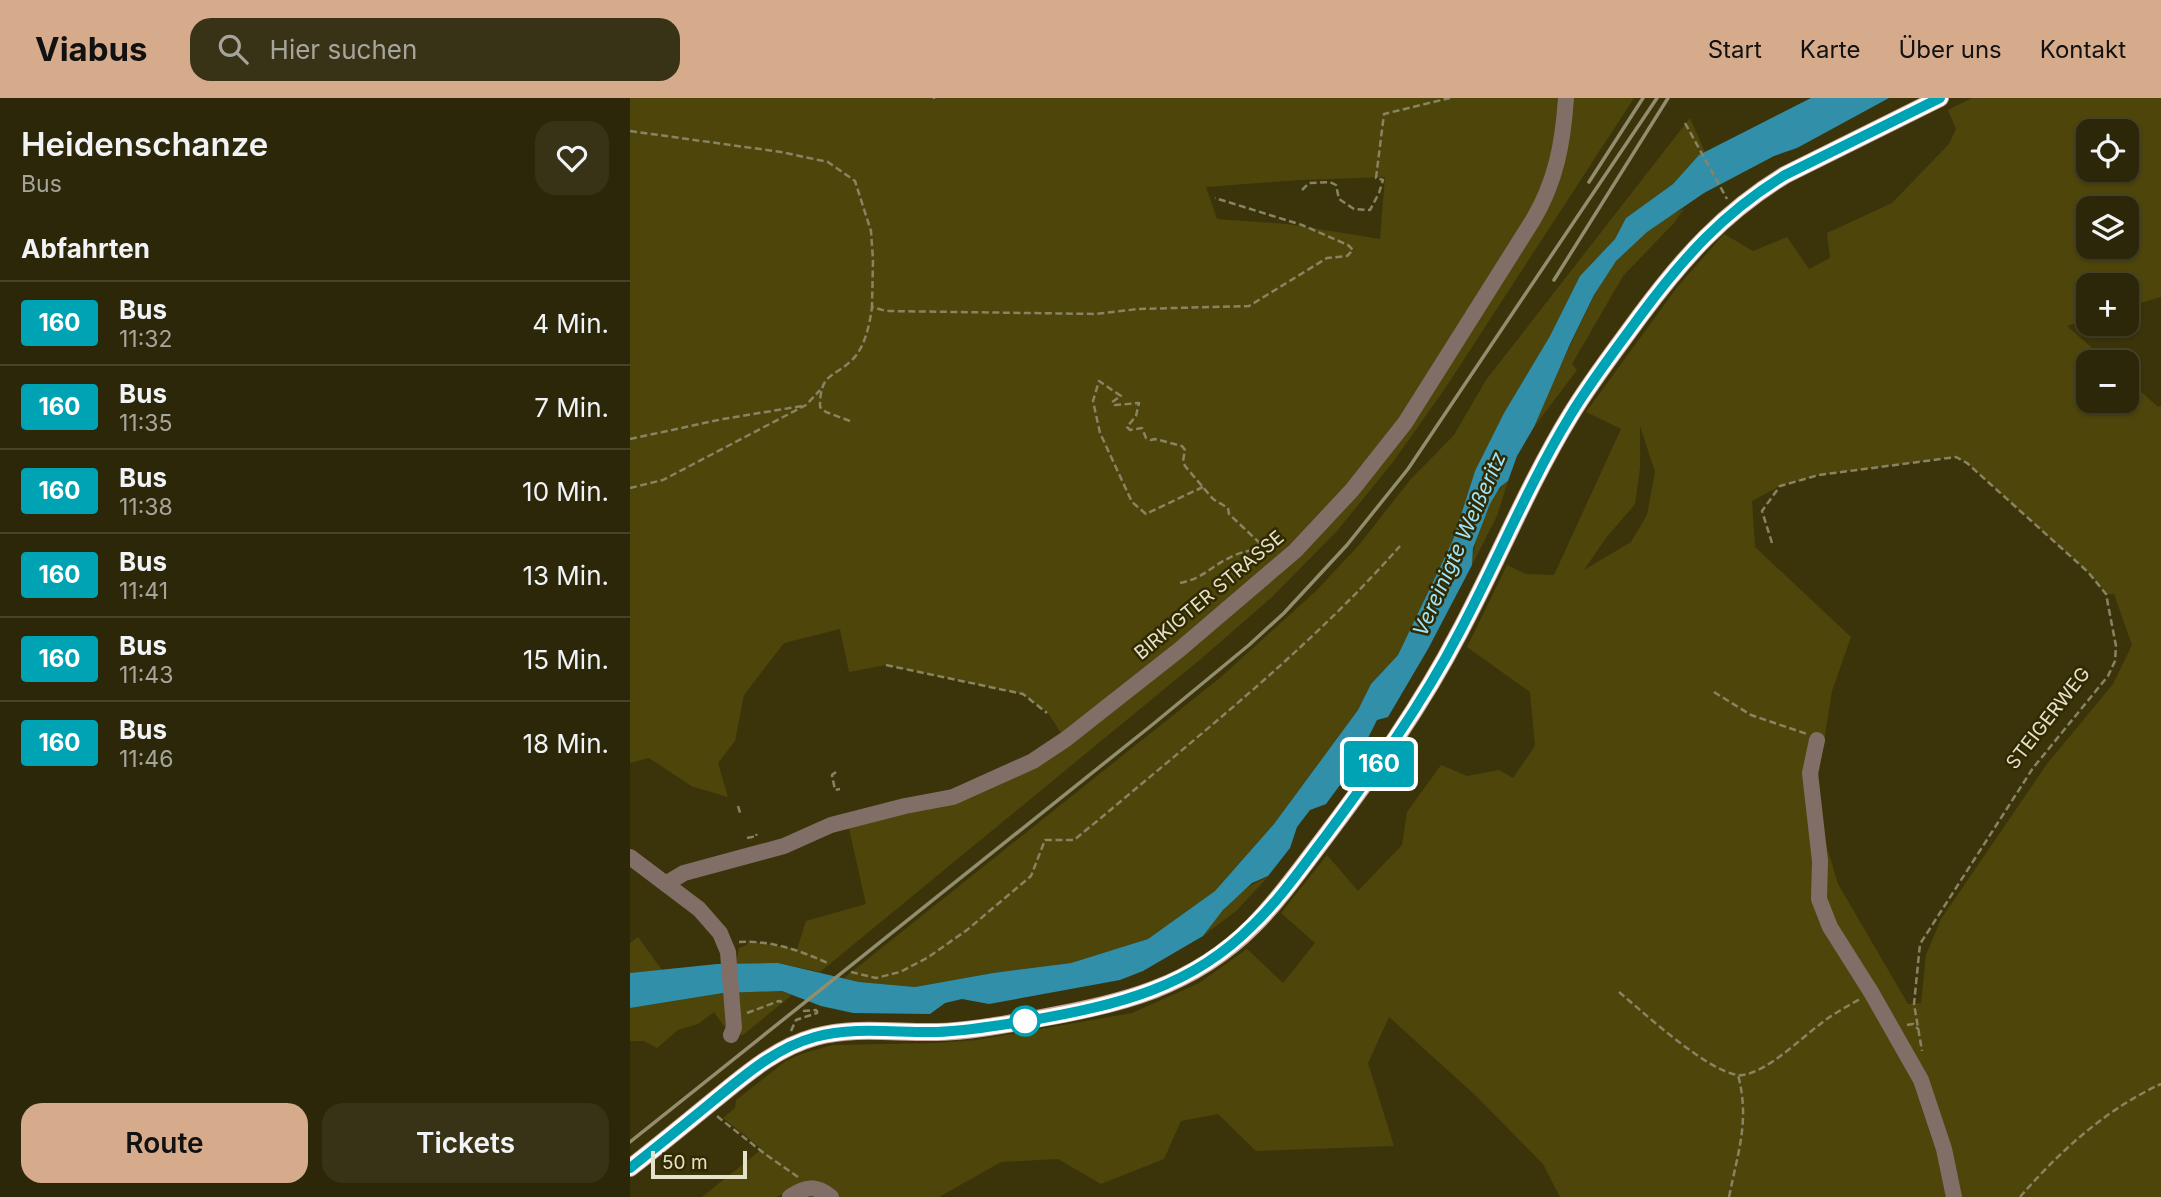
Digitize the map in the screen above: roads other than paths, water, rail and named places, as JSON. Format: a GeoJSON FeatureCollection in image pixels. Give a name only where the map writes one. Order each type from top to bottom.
{"type":"FeatureCollection","features":[{"type":"Feature","properties":{"kind":"main road"},"geometry":{"type":"LineString","coordinates":[[630,1168],[746,1074],[797,1043],[841,1032],[963,1031],[1106,1006],[1166,986],[1232,945],[1253,926],[1291,881],[1405,726],[1458,636],[1569,417],[1608,359],[1679,266],[1719,223],[1761,190],[1785,175],[1940,98]]}},
{"type":"Feature","properties":{"kind":"street","name":"BIRKIGTER STRASSE"},"geometry":{"type":"LineString","coordinates":[[667,883],[684,873],[784,846],[831,825],[953,797],[1033,761],[1066,739],[1180,650],[1295,551],[1352,490],[1405,423],[1533,220],[1548,194],[1557,166],[1566,98]]}},
{"type":"Feature","properties":{"kind":"street"},"geometry":{"type":"LineString","coordinates":[[1817,740],[1811,773],[1821,861],[1819,899],[1825,930],[1871,992],[1921,1080],[1944,1150],[1954,1197]]}},
{"type":"Feature","properties":{"kind":"street"},"geometry":{"type":"LineString","coordinates":[[630,857],[641,872],[667,883],[699,909],[727,953],[734,1028],[731,1035]]}},
{"type":"Feature","properties":{"kind":"street"},"geometry":{"type":"LineString","coordinates":[[790,1197],[800,1189],[816,1188],[831,1197]]}},
{"type":"Feature","properties":{"kind":"water","name":"Vereinigte Weißeritz"},"geometry":{"type":"Polygon","coordinates":[[[1811,98],[1889,98],[1797,148],[1774,156],[1704,193],[1647,232],[1616,261],[1594,295],[1534,427],[1517,456],[1508,481],[1500,487],[1490,504],[1473,548],[1472,565],[1428,649],[1388,717],[1377,720],[1354,766],[1326,804],[1310,810],[1297,827],[1290,848],[1268,876],[1252,883],[1223,910],[1203,936],[1143,971],[1120,980],[989,1004],[962,999],[945,1003],[930,1014],[853,1013],[821,1006],[782,991],[723,993],[630,1008],[630,973],[717,964],[778,963],[859,982],[915,987],[1071,963],[1148,939],[1215,891],[1274,824],[1358,710],[1371,684],[1398,655],[1453,540],[1475,471],[1580,276],[1615,239],[1626,218],[1673,184],[1699,155],[1811,98]]]}},
{"type":"Feature","properties":{"kind":"railway"},"geometry":{"type":"LineString","coordinates":[[1589,182],[1643,98]]}},
{"type":"Feature","properties":{"kind":"railway"},"geometry":{"type":"LineString","coordinates":[[630,1142],[1152,725],[1284,613],[1347,545],[1408,469],[1657,98]]}},
{"type":"Feature","properties":{"kind":"railway"},"geometry":{"type":"LineString","coordinates":[[1554,280],[1668,98]]}}]}
